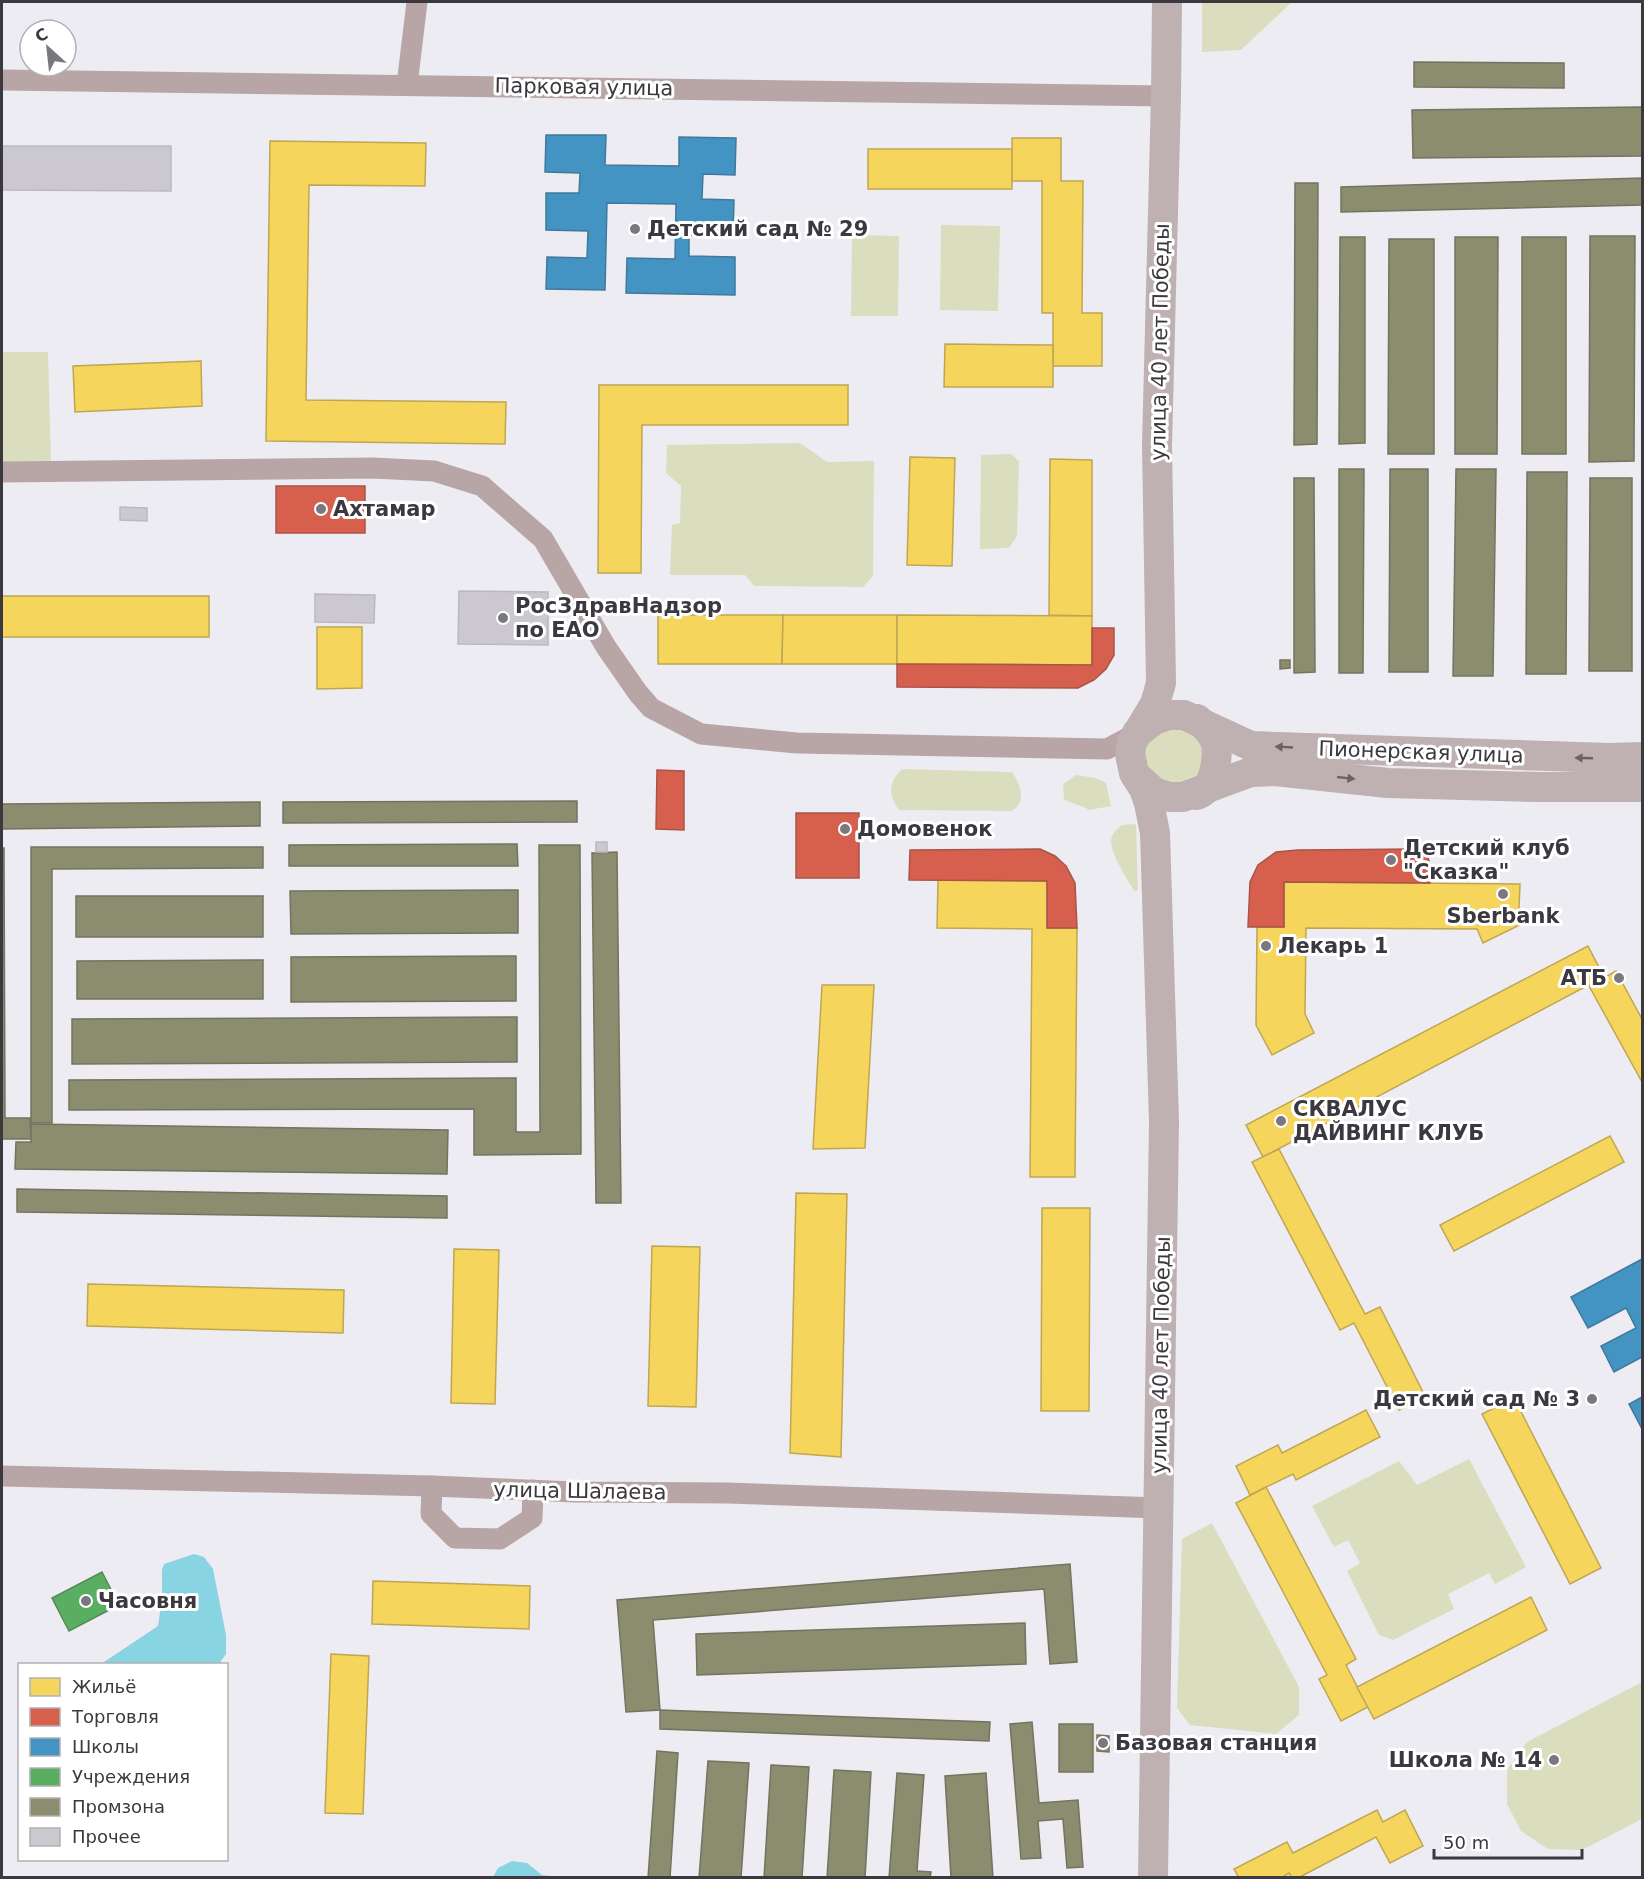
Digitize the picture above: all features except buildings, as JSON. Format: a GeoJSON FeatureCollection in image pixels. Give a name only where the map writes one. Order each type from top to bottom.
{"type":"FeatureCollection","features":[{"type":"Feature","properties":{"kind":"main road","name":"улица 40 лет Победы"},"geometry":{"type":"LineString","coordinates":[[1161,683],[1157,445],[1167,2]]}},
{"type":"Feature","properties":{"kind":"main road"},"geometry":{"type":"LineString","coordinates":[[1155,833],[1190,800],[1207,789],[1214,773],[1217,756],[1215,740],[1204,725],[1161,683]]}},
{"type":"Feature","properties":{"kind":"main road"},"geometry":{"type":"LineString","coordinates":[[1161,683],[1155,704],[1132,742],[1130,754],[1134,774],[1154,792],[1168,797],[1183,797],[1207,789]]}},
{"type":"Feature","properties":{"kind":"main road"},"geometry":{"type":"LineString","coordinates":[[1137,734],[1154,720],[1168,715],[1184,716],[1204,725]]}},
{"type":"Feature","properties":{"kind":"main road","name":"Пионерская улица"},"geometry":{"type":"LineString","coordinates":[[1204,725],[1251,746],[1609,759],[1642,757]]}},
{"type":"Feature","properties":{"kind":"main road","name":"Пионерская улица"},"geometry":{"type":"LineString","coordinates":[[1207,789],[1251,772],[1275,771],[1388,783],[1642,787]]}},
{"type":"Feature","properties":{"kind":"main road","name":"улица 40 лет Победы"},"geometry":{"type":"LineString","coordinates":[[1134,774],[1144,789],[1149,803],[1155,833],[1164,1121],[1153,1878]]}},
{"type":"Feature","properties":{"kind":"street"},"geometry":{"type":"LineString","coordinates":[[407,85],[417,2]]}},
{"type":"Feature","properties":{"kind":"street","name":"Парковая улица"},"geometry":{"type":"LineString","coordinates":[[2,80],[1166,96]]}},
{"type":"Feature","properties":{"kind":"street"},"geometry":{"type":"LineString","coordinates":[[2,472],[373,468],[434,471],[482,486],[543,539],[606,647],[638,693],[651,708],[701,734],[797,743],[1107,749],[1137,734]]}},
{"type":"Feature","properties":{"kind":"street"},"geometry":{"type":"LineString","coordinates":[[1107,749],[1134,774]]}},
{"type":"Feature","properties":{"kind":"street","name":"улица Шалаева"},"geometry":{"type":"LineString","coordinates":[[2,1476],[728,1493],[1158,1508]]}},
{"type":"Feature","properties":{"kind":"street"},"geometry":{"type":"LineString","coordinates":[[432,1486],[431,1514],[455,1538],[500,1539],[531,1518],[533,1490]]}},
{"type":"Feature","properties":{"kind":"green space"},"geometry":{"type":"Polygon","coordinates":[[[1202,2],[1292,2],[1241,50],[1202,52],[1202,2]]]}},
{"type":"Feature","properties":{"kind":"green space"},"geometry":{"type":"Polygon","coordinates":[[[941,225],[1000,226],[998,311],[940,310],[941,225]]]}},
{"type":"Feature","properties":{"kind":"green space"},"geometry":{"type":"Polygon","coordinates":[[[852,235],[899,236],[898,316],[851,316],[852,235]]]}},
{"type":"Feature","properties":{"kind":"green space"},"geometry":{"type":"Polygon","coordinates":[[[2,352],[48,352],[51,462],[2,463],[2,352]]]}},
{"type":"Feature","properties":{"kind":"green space"},"geometry":{"type":"Polygon","coordinates":[[[800,443],[827,462],[874,461],[873,576],[863,587],[754,586],[745,575],[670,575],[672,525],[680,523],[681,486],[666,473],[667,445],[800,443]]]}},
{"type":"Feature","properties":{"kind":"green space"},"geometry":{"type":"Polygon","coordinates":[[[1011,454],[1019,461],[1017,536],[1009,548],[980,549],[981,455],[1011,454]]]}},
{"type":"Feature","properties":{"kind":"green space"},"geometry":{"type":"Polygon","coordinates":[[[1167,726],[1197,732],[1209,761],[1191,788],[1149,780],[1143,747],[1167,726]]]}},
{"type":"Feature","properties":{"kind":"green space"},"geometry":{"type":"Polygon","coordinates":[[[902,769],[1012,772],[1018,782],[1021,798],[1016,808],[1011,811],[899,810],[891,789],[894,779],[902,769]]]}},
{"type":"Feature","properties":{"kind":"green space"},"geometry":{"type":"Polygon","coordinates":[[[1076,775],[1095,778],[1106,783],[1111,806],[1089,810],[1064,799],[1063,784],[1076,775]]]}},
{"type":"Feature","properties":{"kind":"green space"},"geometry":{"type":"Polygon","coordinates":[[[1136,824],[1138,890],[1134,891],[1118,864],[1111,842],[1112,836],[1122,825],[1136,824]]]}},
{"type":"Feature","properties":{"kind":"green space"},"geometry":{"type":"Polygon","coordinates":[[[1469,1459],[1526,1567],[1495,1584],[1489,1573],[1448,1594],[1454,1609],[1393,1640],[1379,1635],[1347,1571],[1360,1563],[1348,1540],[1334,1547],[1312,1506],[1399,1461],[1417,1485],[1469,1459]]]}},
{"type":"Feature","properties":{"kind":"green space"},"geometry":{"type":"Polygon","coordinates":[[[1212,1523],[1299,1687],[1299,1715],[1276,1734],[1190,1725],[1177,1708],[1182,1539],[1212,1523]]]}},
{"type":"Feature","properties":{"kind":"green space"},"geometry":{"type":"Polygon","coordinates":[[[1642,1682],[1642,1819],[1582,1850],[1548,1849],[1521,1831],[1507,1804],[1507,1770],[1527,1742],[1642,1682]]]}},
{"type":"Feature","properties":{"kind":"water"},"geometry":{"type":"Polygon","coordinates":[[[194,1554],[204,1557],[213,1569],[226,1635],[226,1654],[220,1663],[102,1663],[158,1626],[164,1564],[194,1554]]]}},
{"type":"Feature","properties":{"kind":"water"},"geometry":{"type":"Polygon","coordinates":[[[512,1861],[527,1863],[542,1875],[556,1877],[493,1877],[498,1868],[512,1861]]]}},
{"type":"Feature","properties":{"kind":"place","name":"Детский сад № 29"},"geometry":{"type":"Point","coordinates":[635,229]}},
{"type":"Feature","properties":{"kind":"place","name":"Ахтамар"},"geometry":{"type":"Point","coordinates":[321,509]}},
{"type":"Feature","properties":{"kind":"place","name":"РосЗдравНадзор по ЕАО"},"geometry":{"type":"Point","coordinates":[503,618]}},
{"type":"Feature","properties":{"kind":"place","name":"Домовенок"},"geometry":{"type":"Point","coordinates":[845,829]}},
{"type":"Feature","properties":{"kind":"place","name":"Детский клуб \"Сказка\""},"geometry":{"type":"Point","coordinates":[1391,860]}},
{"type":"Feature","properties":{"kind":"place","name":"Sberbank"},"geometry":{"type":"Point","coordinates":[1503,894]}},
{"type":"Feature","properties":{"kind":"place","name":"Лекарь 1"},"geometry":{"type":"Point","coordinates":[1266,946]}},
{"type":"Feature","properties":{"kind":"place","name":"АТБ"},"geometry":{"type":"Point","coordinates":[1619,978]}},
{"type":"Feature","properties":{"kind":"place","name":"СКВАЛУС ДАЙВИНГ КЛУБ"},"geometry":{"type":"Point","coordinates":[1281,1121]}},
{"type":"Feature","properties":{"kind":"place","name":"Детский сад № 3"},"geometry":{"type":"Point","coordinates":[1592,1399]}},
{"type":"Feature","properties":{"kind":"place","name":"Часовня"},"geometry":{"type":"Point","coordinates":[86,1601]}},
{"type":"Feature","properties":{"kind":"place","name":"Базовая станция"},"geometry":{"type":"Point","coordinates":[1103,1743]}},
{"type":"Feature","properties":{"kind":"place","name":"Школа № 14"},"geometry":{"type":"Point","coordinates":[1554,1760]}}]}
